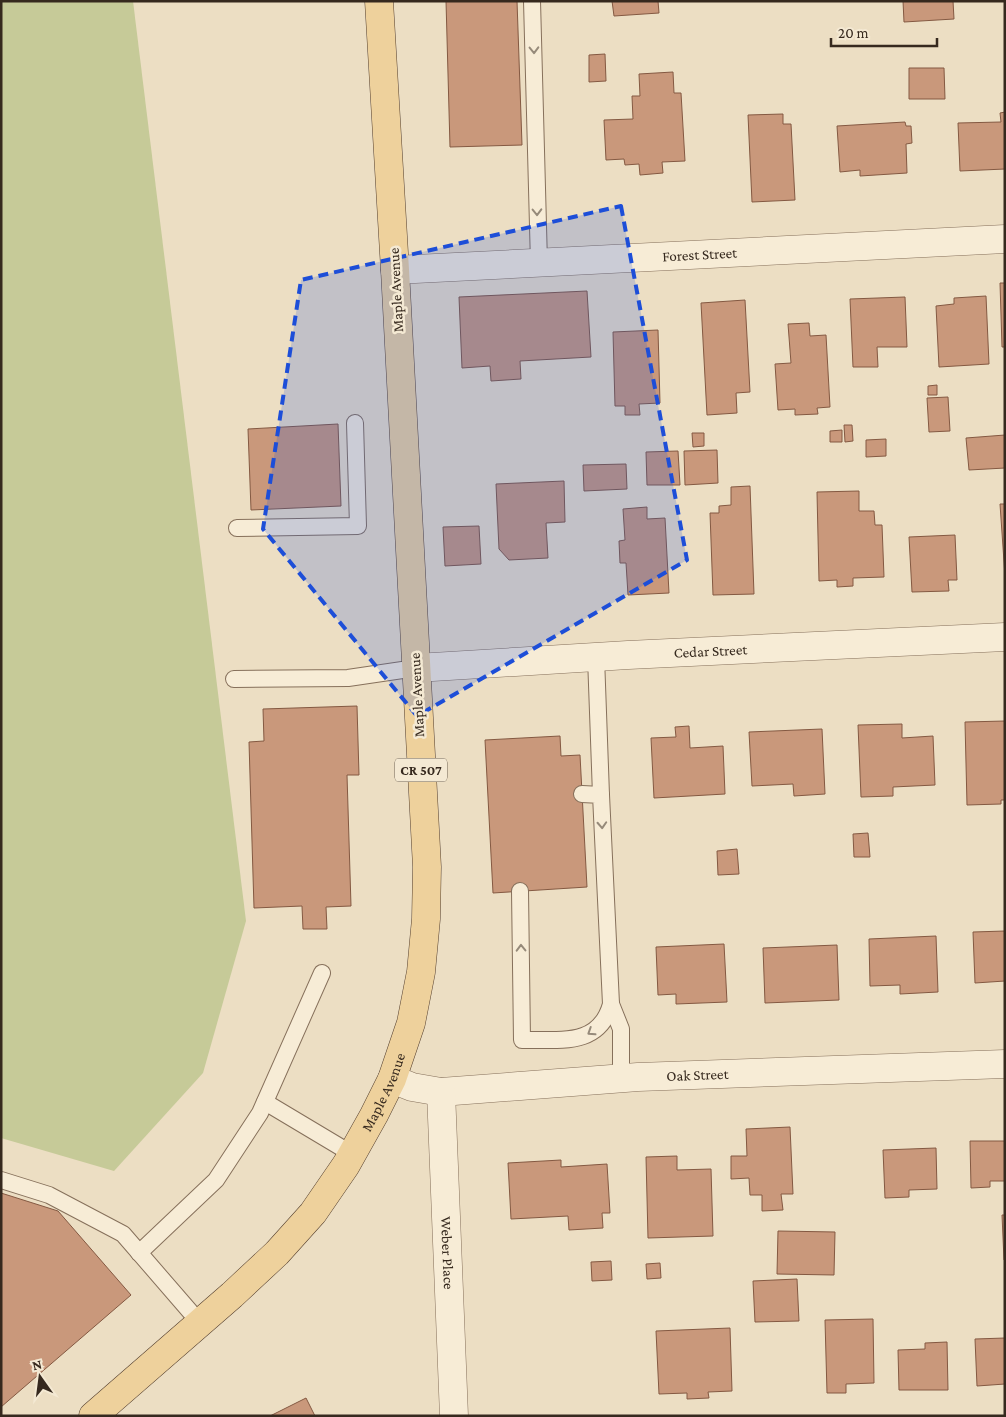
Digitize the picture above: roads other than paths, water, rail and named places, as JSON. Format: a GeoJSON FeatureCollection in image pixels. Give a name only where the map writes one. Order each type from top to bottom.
{"type":"FeatureCollection","features":[{"type":"Feature","properties":{"kind":"main road","name":"Maple Avenue"},"geometry":{"type":"LineString","coordinates":[[93,1416],[200,1323],[276,1253],[312,1213],[352,1154],[392,1079],[410,1023],[421,972],[426,919],[427,867],[379,1]]}},
{"type":"Feature","properties":{"kind":"street","name":"Forest Street"},"geometry":{"type":"LineString","coordinates":[[395,270],[1005,239]]}},
{"type":"Feature","properties":{"kind":"street","name":"Cedar Street"},"geometry":{"type":"LineString","coordinates":[[416,668],[596,657],[1005,637]]}},
{"type":"Feature","properties":{"kind":"street","name":"Oak Street"},"geometry":{"type":"LineString","coordinates":[[392,1079],[412,1087],[441,1092],[621,1078],[1005,1064]]}},
{"type":"Feature","properties":{"kind":"street","name":"Weber Place"},"geometry":{"type":"LineString","coordinates":[[441,1092],[454,1416]]}},
{"type":"Feature","properties":{"kind":"lane"},"geometry":{"type":"LineString","coordinates":[[532,1],[539,262]]}},
{"type":"Feature","properties":{"kind":"lane"},"geometry":{"type":"LineString","coordinates":[[237,528],[358,526],[356,423]]}},
{"type":"Feature","properties":{"kind":"lane"},"geometry":{"type":"LineString","coordinates":[[520,891],[522,1040],[575,1039],[589,1034],[608,1016],[611,1004],[600,794],[596,657]]}},
{"type":"Feature","properties":{"kind":"lane"},"geometry":{"type":"LineString","coordinates":[[234,679],[348,678],[416,668]]}},
{"type":"Feature","properties":{"kind":"lane"},"geometry":{"type":"LineString","coordinates":[[582,794],[600,794]]}},
{"type":"Feature","properties":{"kind":"lane"},"geometry":{"type":"LineString","coordinates":[[139,1253],[216,1180],[260,1113],[322,973]]}},
{"type":"Feature","properties":{"kind":"lane"},"geometry":{"type":"LineString","coordinates":[[611,1004],[621,1029],[621,1078]]}},
{"type":"Feature","properties":{"kind":"lane"},"geometry":{"type":"LineString","coordinates":[[265,1102],[352,1154]]}},
{"type":"Feature","properties":{"kind":"lane"},"geometry":{"type":"LineString","coordinates":[[1,1180],[49,1196],[123,1234],[200,1323]]}}]}
